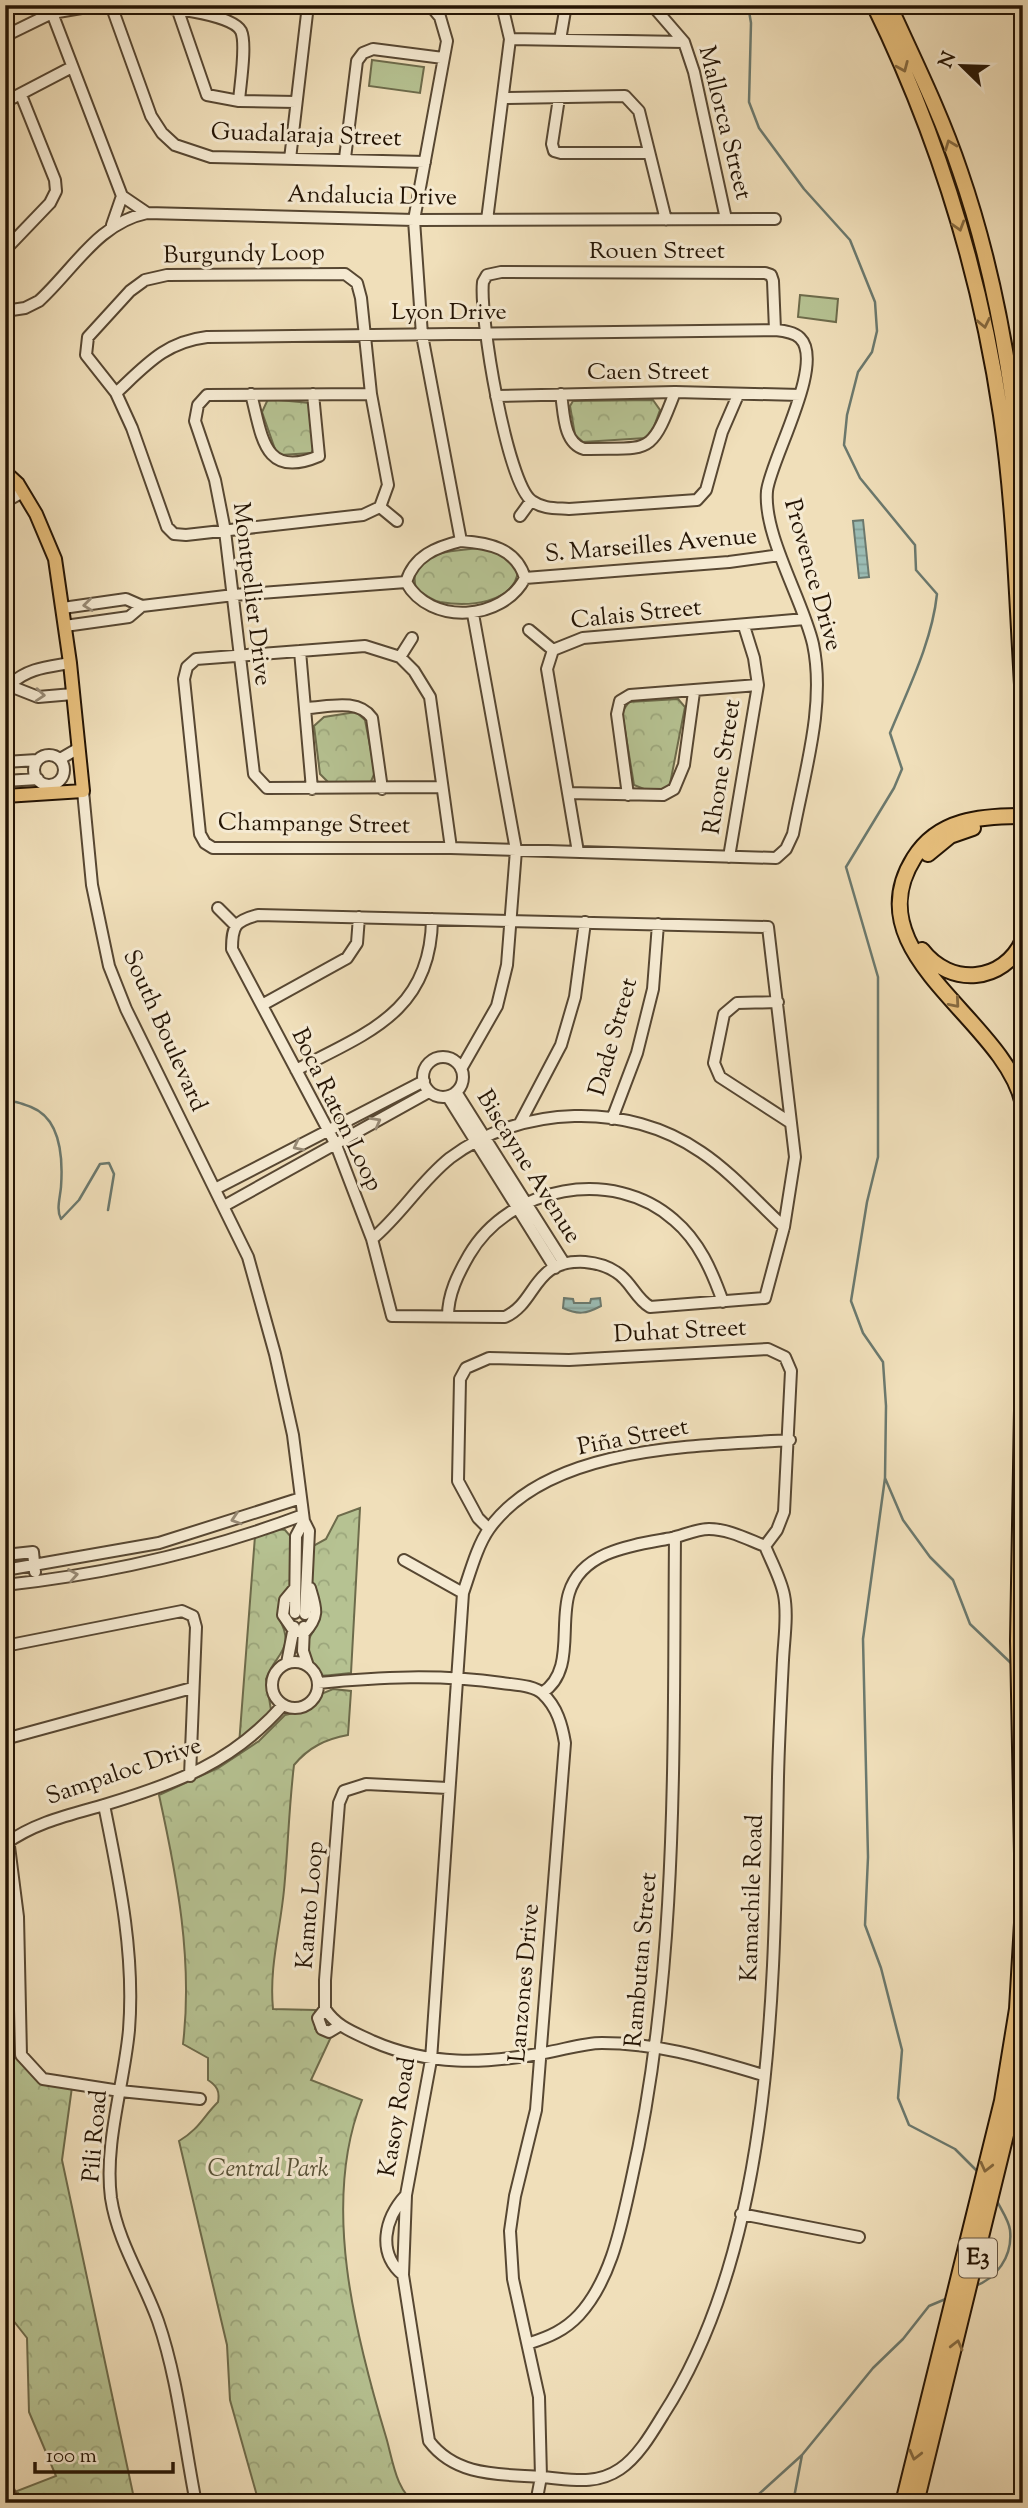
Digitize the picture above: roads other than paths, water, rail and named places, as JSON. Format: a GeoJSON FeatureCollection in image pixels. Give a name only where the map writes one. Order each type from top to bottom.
{"type":"FeatureCollection","features":[{"type":"Feature","properties":{"kind":"highway"},"geometry":{"type":"LineString","coordinates":[[874,5],[915,98],[950,195],[968,257],[1001,415],[1014,552],[1023,701]]}},
{"type":"Feature","properties":{"kind":"highway"},"geometry":{"type":"LineString","coordinates":[[889,5],[942,125],[966,190],[984,252],[1023,425]]}},
{"type":"Feature","properties":{"kind":"highway"},"geometry":{"type":"LineString","coordinates":[[1006,350],[1023,494]]}},
{"type":"Feature","properties":{"kind":"highway"},"geometry":{"type":"LineString","coordinates":[[1023,816],[969,820],[939,831],[920,849],[907,870],[899,908],[903,932],[913,953],[1003,1059],[1023,1104]]}},
{"type":"Feature","properties":{"kind":"highway"},"geometry":{"type":"LineString","coordinates":[[1023,825],[972,828],[940,843],[917,869],[908,902],[917,942],[934,963],[956,975],[968,977],[994,971],[1009,961],[1023,940]]}},
{"type":"Feature","properties":{"kind":"highway","name":"E3"},"geometry":{"type":"LineString","coordinates":[[1009,2102],[1021,1957],[1022,1828],[1018,1641],[1023,1353]]}},
{"type":"Feature","properties":{"kind":"highway","name":"E3"},"geometry":{"type":"LineString","coordinates":[[916,2503],[934,2410],[1009,2102],[1023,2065]]}},
{"type":"Feature","properties":{"kind":"highway","name":"E3"},"geometry":{"type":"LineString","coordinates":[[903,2503],[934,2410]]}},
{"type":"Feature","properties":{"kind":"main road","name":"South Boulevard"},"geometry":{"type":"LineString","coordinates":[[5,472],[23,492],[47,535],[63,608],[71,663],[83,787]]}},
{"type":"Feature","properties":{"kind":"main road"},"geometry":{"type":"LineString","coordinates":[[5,796],[83,787]]}},
{"type":"Feature","properties":{"kind":"street"},"geometry":{"type":"LineString","coordinates":[[5,36],[50,9],[99,5]]}},
{"type":"Feature","properties":{"kind":"street","name":"Guadalaraja Street"},"geometry":{"type":"LineString","coordinates":[[111,5],[151,116],[162,133],[175,145],[211,157],[345,158],[425,162]]}},
{"type":"Feature","properties":{"kind":"street"},"geometry":{"type":"LineString","coordinates":[[138,5],[177,8],[234,23],[241,31],[239,101]]}},
{"type":"Feature","properties":{"kind":"street"},"geometry":{"type":"LineString","coordinates":[[290,159],[308,5]]}},
{"type":"Feature","properties":{"kind":"street"},"geometry":{"type":"LineString","coordinates":[[430,5],[440,17],[446,41],[414,220],[422,335],[461,541]]}},
{"type":"Feature","properties":{"kind":"street"},"geometry":{"type":"LineString","coordinates":[[487,220],[510,39],[502,5]]}},
{"type":"Feature","properties":{"kind":"street"},"geometry":{"type":"LineString","coordinates":[[560,40],[566,5]]}},
{"type":"Feature","properties":{"kind":"street","name":"Mallorca Street"},"geometry":{"type":"LineString","coordinates":[[652,5],[684,42],[694,72],[726,219]]}},
{"type":"Feature","properties":{"kind":"street"},"geometry":{"type":"LineString","coordinates":[[177,8],[207,95],[239,101],[296,102]]}},
{"type":"Feature","properties":{"kind":"street"},"geometry":{"type":"LineString","coordinates":[[50,9],[122,196],[147,213]]}},
{"type":"Feature","properties":{"kind":"street"},"geometry":{"type":"LineString","coordinates":[[510,39],[684,42]]}},
{"type":"Feature","properties":{"kind":"street"},"geometry":{"type":"LineString","coordinates":[[345,158],[357,61],[363,53],[373,49],[443,58]]}},
{"type":"Feature","properties":{"kind":"street"},"geometry":{"type":"LineString","coordinates":[[5,102],[72,67]]}},
{"type":"Feature","properties":{"kind":"street"},"geometry":{"type":"LineString","coordinates":[[5,250],[50,203],[56,191],[55,180],[21,94]]}},
{"type":"Feature","properties":{"kind":"street"},"geometry":{"type":"LineString","coordinates":[[503,98],[625,96],[639,111],[666,220]]}},
{"type":"Feature","properties":{"kind":"street"},"geometry":{"type":"LineString","coordinates":[[559,98],[552,144],[554,151],[648,153]]}},
{"type":"Feature","properties":{"kind":"street"},"geometry":{"type":"LineString","coordinates":[[112,225],[122,196]]}},
{"type":"Feature","properties":{"kind":"street","name":"Andalucia Drive"},"geometry":{"type":"LineString","coordinates":[[5,311],[25,308],[39,301],[112,225],[130,216],[147,213],[414,220],[775,219]]}},
{"type":"Feature","properties":{"kind":"street","name":"Rouen Street"},"geometry":{"type":"LineString","coordinates":[[486,335],[482,290],[487,275],[501,272],[765,273],[771,275],[773,281],[775,330]]}},
{"type":"Feature","properties":{"kind":"street","name":"Burgundy Loop"},"geometry":{"type":"LineString","coordinates":[[345,274],[357,284],[371,394],[388,485],[380,507],[363,515],[186,536],[174,534],[167,527],[132,428],[116,393],[86,355],[85,347],[88,337],[130,291],[145,280],[167,275],[345,274]]}},
{"type":"Feature","properties":{"kind":"street","name":"Lyon Drive"},"geometry":{"type":"LineString","coordinates":[[116,393],[157,354],[184,340],[775,330],[789,332],[800,338]]}},
{"type":"Feature","properties":{"kind":"street"},"geometry":{"type":"LineString","coordinates":[[486,335],[496,396],[519,484],[531,501],[548,508],[569,509],[697,500],[706,490],[722,432],[738,395]]}},
{"type":"Feature","properties":{"kind":"street","name":"Provence Drive"},"geometry":{"type":"LineString","coordinates":[[516,850],[776,858],[786,849],[793,834],[814,714],[817,668],[805,619],[780,555],[767,494],[800,395],[808,354],[800,338]]}},
{"type":"Feature","properties":{"kind":"street"},"geometry":{"type":"LineString","coordinates":[[561,394],[569,438],[576,447],[584,449],[641,447],[652,442],[659,433],[675,393]]}},
{"type":"Feature","properties":{"kind":"street","name":"Caen Street"},"geometry":{"type":"LineString","coordinates":[[496,396],[675,393],[800,395]]}},
{"type":"Feature","properties":{"kind":"street"},"geometry":{"type":"LineString","coordinates":[[251,394],[266,450],[272,458],[282,462],[319,456],[313,394]]}},
{"type":"Feature","properties":{"kind":"street","name":"Montpellier Drive"},"geometry":{"type":"LineString","coordinates":[[371,394],[206,395],[198,405],[195,421],[215,480],[225,531],[254,774],[267,788],[442,787]]}},
{"type":"Feature","properties":{"kind":"street"},"geometry":{"type":"LineString","coordinates":[[5,502],[23,492]]}},
{"type":"Feature","properties":{"kind":"street"},"geometry":{"type":"LineString","coordinates":[[520,516],[531,501]]}},
{"type":"Feature","properties":{"kind":"street"},"geometry":{"type":"LineString","coordinates":[[380,507],[397,521]]}},
{"type":"Feature","properties":{"kind":"street"},"geometry":{"type":"LineString","coordinates":[[461,541],[494,545],[512,556],[525,578],[519,589],[509,598],[473,614],[431,605],[410,590],[406,582],[410,569],[429,551],[461,541]]}},
{"type":"Feature","properties":{"kind":"street","name":"S. Marseilles Avenue"},"geometry":{"type":"LineString","coordinates":[[525,578],[729,562],[780,555]]}},
{"type":"Feature","properties":{"kind":"street"},"geometry":{"type":"LineString","coordinates":[[63,608],[126,599],[142,606],[234,595],[406,582]]}},
{"type":"Feature","properties":{"kind":"street"},"geometry":{"type":"LineString","coordinates":[[65,626],[129,617],[142,606]]}},
{"type":"Feature","properties":{"kind":"street"},"geometry":{"type":"LineString","coordinates":[[215,1189],[328,1130],[426,1086],[452,1094],[462,1082],[461,1069],[497,1006],[507,965],[508,919],[516,850],[473,614]]}},
{"type":"Feature","properties":{"kind":"street","name":"Calais Street"},"geometry":{"type":"LineString","coordinates":[[578,852],[547,669],[553,650],[583,638],[805,619]]}},
{"type":"Feature","properties":{"kind":"street","name":"Rhone Street"},"geometry":{"type":"LineString","coordinates":[[729,857],[758,685],[754,658],[744,626]]}},
{"type":"Feature","properties":{"kind":"street"},"geometry":{"type":"LineString","coordinates":[[528,630],[553,650]]}},
{"type":"Feature","properties":{"kind":"street"},"geometry":{"type":"LineString","coordinates":[[400,657],[412,638]]}},
{"type":"Feature","properties":{"kind":"street"},"geometry":{"type":"LineString","coordinates":[[238,655],[365,646],[400,657],[414,671],[430,697],[451,848]]}},
{"type":"Feature","properties":{"kind":"street"},"geometry":{"type":"LineString","coordinates":[[300,651],[313,789]]}},
{"type":"Feature","properties":{"kind":"street","name":"Champange Street"},"geometry":{"type":"LineString","coordinates":[[238,655],[196,660],[187,667],[184,679],[200,834],[205,843],[214,848],[516,850]]}},
{"type":"Feature","properties":{"kind":"street"},"geometry":{"type":"LineString","coordinates":[[71,663],[36,669],[22,674],[8,684],[23,693],[38,697],[74,694]]}},
{"type":"Feature","properties":{"kind":"street","name":"Rhone Street"},"geometry":{"type":"LineString","coordinates":[[628,795],[617,714],[620,701],[630,695],[758,685]]}},
{"type":"Feature","properties":{"kind":"street"},"geometry":{"type":"LineString","coordinates":[[568,793],[663,795],[674,789],[684,765],[694,692]]}},
{"type":"Feature","properties":{"kind":"street"},"geometry":{"type":"LineString","coordinates":[[307,708],[355,705],[367,711],[372,718],[382,789]]}},
{"type":"Feature","properties":{"kind":"street"},"geometry":{"type":"LineString","coordinates":[[5,762],[37,760],[46,755],[60,759],[79,748]]}},
{"type":"Feature","properties":{"kind":"street"},"geometry":{"type":"LineString","coordinates":[[60,759],[64,772],[60,780]]}},
{"type":"Feature","properties":{"kind":"street"},"geometry":{"type":"LineString","coordinates":[[37,760],[34,772],[38,779]]}},
{"type":"Feature","properties":{"kind":"street"},"geometry":{"type":"LineString","coordinates":[[5,781],[38,779],[48,784],[60,780],[83,787]]}},
{"type":"Feature","properties":{"kind":"street","name":"South Boulevard"},"geometry":{"type":"LineString","coordinates":[[83,787],[92,885],[109,966],[126,1009],[248,1257],[266,1319],[293,1435],[303,1518],[309,1531],[308,1581],[287,1663]]}},
{"type":"Feature","properties":{"kind":"street"},"geometry":{"type":"LineString","coordinates":[[218,908],[235,925],[238,920],[258,915],[768,927],[795,1157],[784,1227],[765,1298],[650,1307],[642,1302],[631,1284],[615,1271],[597,1263],[559,1265]]}},
{"type":"Feature","properties":{"kind":"street"},"geometry":{"type":"LineString","coordinates":[[262,1005],[347,958],[357,943],[359,917]]}},
{"type":"Feature","properties":{"kind":"street"},"geometry":{"type":"LineString","coordinates":[[296,1070],[386,1023],[402,1005],[424,971],[432,919]]}},
{"type":"Feature","properties":{"kind":"street"},"geometry":{"type":"LineString","coordinates":[[520,1123],[561,1045],[575,997],[585,922]]}},
{"type":"Feature","properties":{"kind":"street","name":"Dade Street"},"geometry":{"type":"LineString","coordinates":[[612,1119],[636,1053],[653,989],[658,924]]}},
{"type":"Feature","properties":{"kind":"street","name":"Boca Raton Loop"},"geometry":{"type":"LineString","coordinates":[[235,925],[232,929],[232,949],[335,1145],[372,1239],[392,1316],[505,1317],[517,1311],[540,1278],[559,1265]]}},
{"type":"Feature","properties":{"kind":"street"},"geometry":{"type":"LineString","coordinates":[[778,1002],[737,1003],[724,1014],[714,1063],[720,1077],[791,1123]]}},
{"type":"Feature","properties":{"kind":"street"},"geometry":{"type":"LineString","coordinates":[[426,1086],[425,1069],[440,1058],[453,1060],[461,1069]]}},
{"type":"Feature","properties":{"kind":"street"},"geometry":{"type":"LineString","coordinates":[[224,1206],[335,1145],[426,1086]]}},
{"type":"Feature","properties":{"kind":"street","name":"Biscayne Avenue"},"geometry":{"type":"LineString","coordinates":[[452,1094],[559,1265]]}},
{"type":"Feature","properties":{"kind":"street"},"geometry":{"type":"LineString","coordinates":[[372,1239],[391,1222],[407,1199],[449,1159],[480,1139],[520,1123],[561,1117],[612,1119],[653,1128],[700,1151],[784,1227]]}},
{"type":"Feature","properties":{"kind":"street"},"geometry":{"type":"LineString","coordinates":[[448,1315],[457,1276],[476,1243],[502,1217],[522,1206],[570,1189],[605,1190],[643,1199],[674,1220],[704,1254],[723,1302]]}},
{"type":"Feature","properties":{"kind":"street","name":"Duhat Street"},"geometry":{"type":"LineString","coordinates":[[489,1529],[478,1518],[458,1481],[460,1379],[467,1368],[489,1358],[569,1360],[768,1349],[785,1357],[791,1371],[790,1440],[784,1512],[777,1530],[765,1546]]}},
{"type":"Feature","properties":{"kind":"street","name":"Piña Street"},"geometry":{"type":"LineString","coordinates":[[458,1677],[463,1593],[489,1529],[523,1497],[559,1475],[609,1459],[667,1448],[790,1440]]}},
{"type":"Feature","properties":{"kind":"street"},"geometry":{"type":"LineString","coordinates":[[5,1570],[159,1543],[301,1498]]}},
{"type":"Feature","properties":{"kind":"street"},"geometry":{"type":"LineString","coordinates":[[5,1585],[162,1559],[235,1540],[303,1518]]}},
{"type":"Feature","properties":{"kind":"street","name":"South Boulevard"},"geometry":{"type":"LineString","coordinates":[[303,1518],[296,1536],[295,1588],[303,1651],[308,1666]]}},
{"type":"Feature","properties":{"kind":"street"},"geometry":{"type":"LineString","coordinates":[[318,1683],[396,1676],[458,1677],[525,1687],[542,1693],[553,1686],[563,1658],[569,1592],[579,1573],[598,1557],[707,1529],[734,1533],[765,1546]]}},
{"type":"Feature","properties":{"kind":"street","name":"Rambutan Street"},"geometry":{"type":"LineString","coordinates":[[530,2343],[553,2336],[579,2315],[601,2283],[626,2202],[644,2123],[656,2046],[671,1883],[675,1537]]}},
{"type":"Feature","properties":{"kind":"street","name":"Kamachile Road"},"geometry":{"type":"LineString","coordinates":[[541,2477],[598,2482],[623,2468],[649,2437],[679,2390],[701,2345],[741,2214],[755,2146],[775,1946],[779,1740],[785,1631],[784,1595],[765,1546]]}},
{"type":"Feature","properties":{"kind":"street"},"geometry":{"type":"LineString","coordinates":[[5,1555],[33,1552],[36,1581]]}},
{"type":"Feature","properties":{"kind":"street"},"geometry":{"type":"LineString","coordinates":[[404,1560],[463,1593]]}},
{"type":"Feature","properties":{"kind":"street","name":"South Boulevard"},"geometry":{"type":"LineString","coordinates":[[295,1588],[283,1607],[285,1622],[313,1624],[317,1610],[308,1581]]}},
{"type":"Feature","properties":{"kind":"street"},"geometry":{"type":"LineString","coordinates":[[5,1646],[182,1611],[192,1616],[196,1627],[190,1776]]}},
{"type":"Feature","properties":{"kind":"street"},"geometry":{"type":"LineString","coordinates":[[287,1663],[308,1666],[318,1683],[315,1697],[304,1706],[283,1705],[272,1687],[275,1672],[287,1663]]}},
{"type":"Feature","properties":{"kind":"street","name":"Kasoy Road"},"geometry":{"type":"LineString","coordinates":[[458,1677],[448,1788],[431,2060],[406,2195],[403,2275],[429,2441],[440,2455],[453,2464],[480,2472],[541,2477]]}},
{"type":"Feature","properties":{"kind":"street"},"geometry":{"type":"LineString","coordinates":[[5,1739],[192,1688]]}},
{"type":"Feature","properties":{"kind":"street","name":"Lanzones Drive"},"geometry":{"type":"LineString","coordinates":[[536,2503],[541,2477],[539,2397],[530,2343],[513,2279],[510,2231],[515,2196],[536,2110],[565,1743],[562,1725],[542,1693]]}},
{"type":"Feature","properties":{"kind":"street","name":"Sampaloc Drive"},"geometry":{"type":"LineString","coordinates":[[7,1843],[44,1822],[190,1776],[240,1748],[283,1705]]}},
{"type":"Feature","properties":{"kind":"street","name":"Kamto Loop"},"geometry":{"type":"LineString","coordinates":[[448,1788],[366,1784],[344,1791],[339,1803],[325,2009],[340,2026],[389,2048],[431,2060],[462,2063],[541,2054],[598,2043],[656,2046],[763,2074]]}},
{"type":"Feature","properties":{"kind":"street","name":"Pili Road"},"geometry":{"type":"LineString","coordinates":[[104,1805],[124,1905],[130,1958],[129,2029],[110,2169],[111,2198],[120,2240],[158,2322],[196,2503]]}},
{"type":"Feature","properties":{"kind":"street"},"geometry":{"type":"LineString","coordinates":[[5,1815],[18,1917],[21,2055],[43,2079],[120,2091],[201,2099]]}},
{"type":"Feature","properties":{"kind":"street"},"geometry":{"type":"LineString","coordinates":[[403,2275],[386,2255],[386,2242],[393,2214],[406,2195]]}},
{"type":"Feature","properties":{"kind":"street"},"geometry":{"type":"LineString","coordinates":[[741,2214],[859,2237]]}},
{"type":"Feature","properties":{"kind":"street"},"geometry":{"type":"LineString","coordinates":[[5,2483],[14,2503]]}},
{"type":"Feature","properties":{"kind":"water"},"geometry":{"type":"Polygon","coordinates":[[[863,520],[869,577],[859,578],[853,521],[863,520]]]}},
{"type":"Feature","properties":{"kind":"water"},"geometry":{"type":"Polygon","coordinates":[[[564,1298],[573,1299],[574,1303],[590,1303],[591,1299],[600,1298],[601,1306],[586,1312],[573,1312],[563,1308],[564,1298]]]}},
{"type":"Feature","properties":{"kind":"waterway"},"geometry":{"type":"LineString","coordinates":[[748,5],[751,23],[749,102],[759,128],[804,189],[850,240],[875,302],[877,331],[872,352],[858,372],[847,415],[844,445],[860,478],[915,545],[916,570],[937,594],[925,647],[890,733],[902,769],[894,788],[846,867],[878,977],[878,1157],[867,1202],[851,1301],[863,1333],[883,1362],[886,1406],[885,1478],[863,1639],[868,1857],[865,1925],[881,1968],[902,2050],[898,2098],[909,2125],[955,2149],[979,2173]]}},
{"type":"Feature","properties":{"kind":"waterway"},"geometry":{"type":"LineString","coordinates":[[5,1102],[31,1107],[41,1113],[55,1130],[62,1164],[59,1208],[61,1219],[79,1200],[100,1164],[109,1163],[114,1174],[108,1210]]}},
{"type":"Feature","properties":{"kind":"waterway"},"geometry":{"type":"LineString","coordinates":[[885,1478],[903,1520],[930,1557],[953,1580],[970,1624],[1013,1665]]}},
{"type":"Feature","properties":{"kind":"waterway"},"geometry":{"type":"LineString","coordinates":[[973,2287],[996,2273],[1009,2249],[1009,2226],[996,2199]]}},
{"type":"Feature","properties":{"kind":"waterway"},"geometry":{"type":"LineString","coordinates":[[749,2503],[802,2455],[873,2368],[903,2339],[929,2306],[948,2298]]}},
{"type":"Feature","properties":{"kind":"waterway"},"geometry":{"type":"LineString","coordinates":[[793,2503],[802,2455]]}},
{"type":"Feature","properties":{"kind":"park label","name":"Central Park"},"geometry":{"type":"Point","coordinates":[268,2170]}}]}
